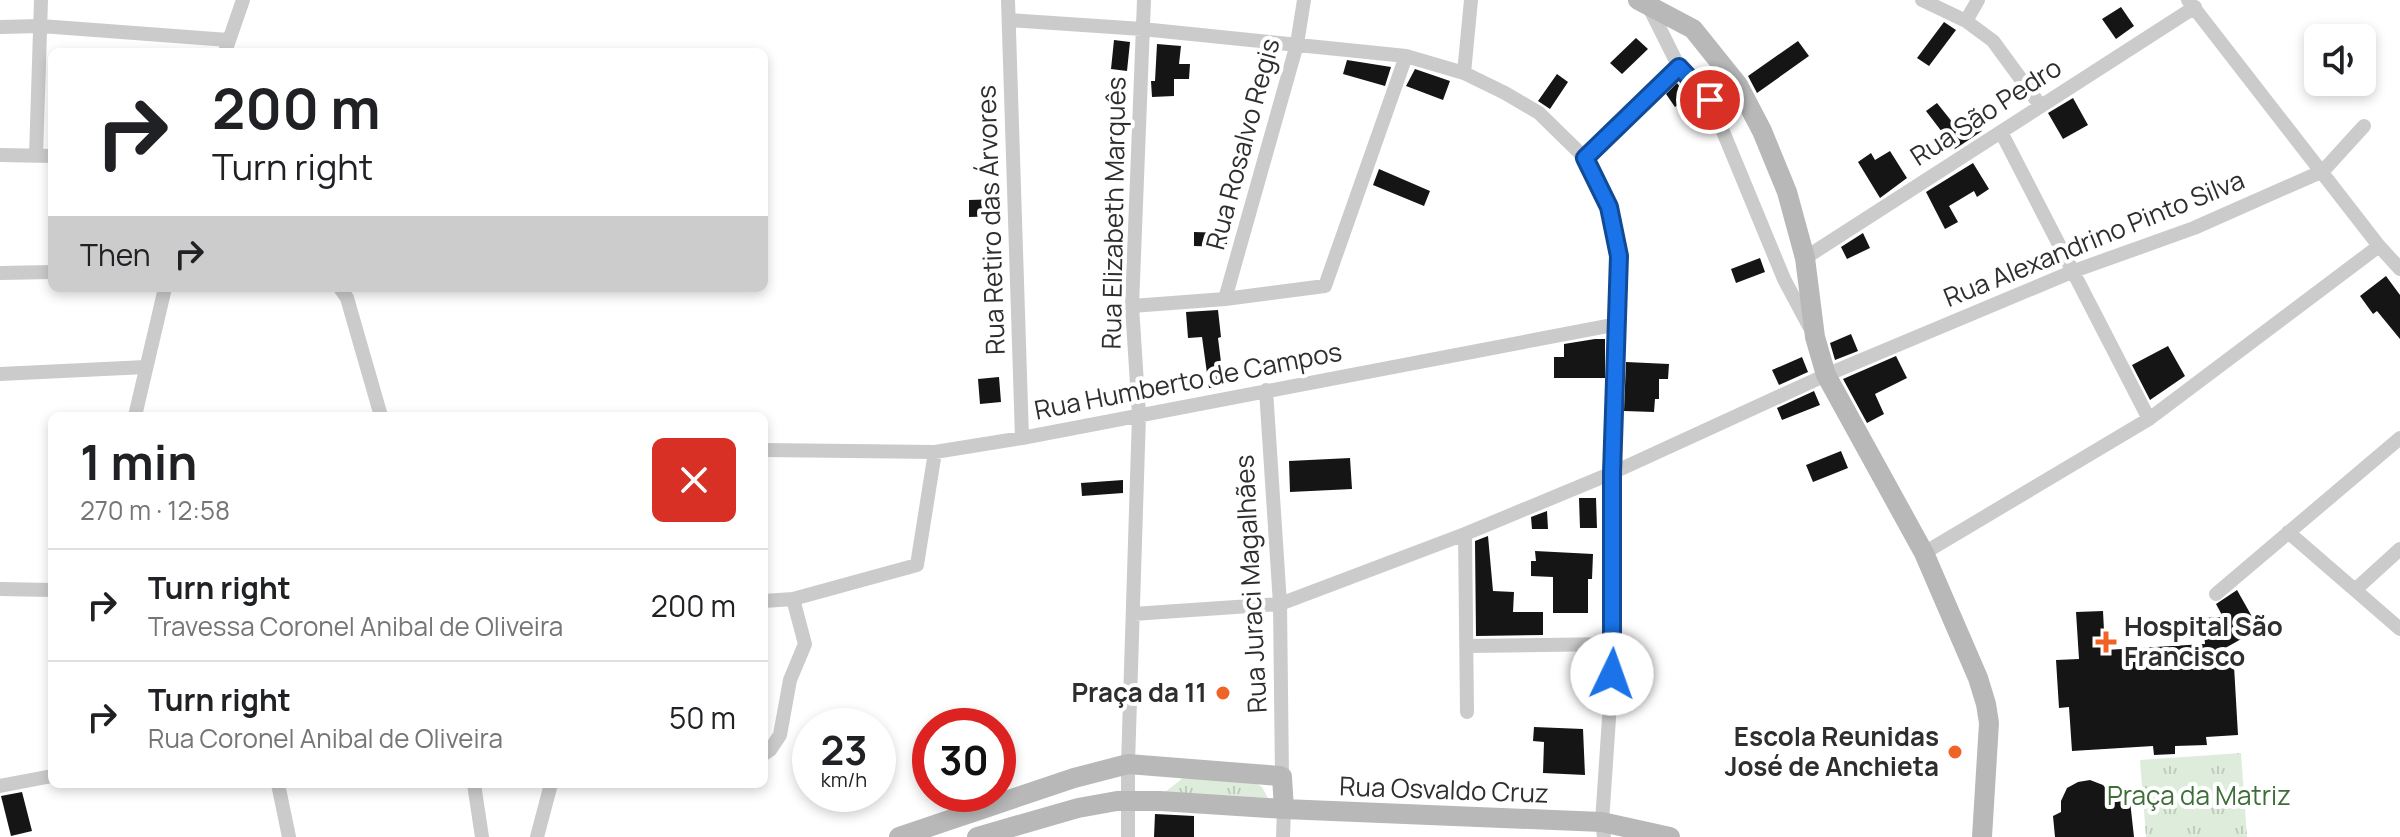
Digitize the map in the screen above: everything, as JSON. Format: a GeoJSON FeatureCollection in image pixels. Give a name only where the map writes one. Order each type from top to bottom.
{"type":"FeatureCollection","features":[{"type":"Feature","properties":{"kind":"main road"},"geometry":{"type":"LineString","coordinates":[[1645,1],[1693,29],[1738,85],[1762,131],[1787,192],[1805,258],[1815,337],[1826,375],[1924,553],[1978,678],[1986,704],[1989,723],[1982,837]]}},
{"type":"Feature","properties":{"kind":"main road"},"geometry":{"type":"LineString","coordinates":[[899,837],[1074,778],[1128,764],[1277,776],[1278,808]]}},
{"type":"Feature","properties":{"kind":"main road"},"geometry":{"type":"LineString","coordinates":[[1160,801],[1162,768]]}},
{"type":"Feature","properties":{"kind":"main road","name":"Rua Osvaldo Cruz"},"geometry":{"type":"LineString","coordinates":[[977,837],[1078,808],[1128,801],[1160,801],[1670,837]]}},
{"type":"Feature","properties":{"kind":"street"},"geometry":{"type":"LineString","coordinates":[[36,156],[41,0]]}},
{"type":"Feature","properties":{"kind":"street"},"geometry":{"type":"LineString","coordinates":[[0,27],[41,26],[226,46],[243,0]]}},
{"type":"Feature","properties":{"kind":"street","name":"Rua Retiro das Árvores"},"geometry":{"type":"LineString","coordinates":[[1008,0],[1022,438]]}},
{"type":"Feature","properties":{"kind":"street","name":"Rua Elizabeth Marquês"},"geometry":{"type":"LineString","coordinates":[[1128,837],[1139,415],[1132,306],[1144,0]]}},
{"type":"Feature","properties":{"kind":"street","name":"Rua Rosalvo Regis"},"geometry":{"type":"LineString","coordinates":[[1225,299],[1297,44],[1304,0]]}},
{"type":"Feature","properties":{"kind":"street"},"geometry":{"type":"LineString","coordinates":[[1464,73],[1471,0]]}},
{"type":"Feature","properties":{"kind":"street"},"geometry":{"type":"LineString","coordinates":[[1922,0],[1966,21],[1993,41],[2040,105]]}},
{"type":"Feature","properties":{"kind":"street"},"geometry":{"type":"LineString","coordinates":[[1966,21],[1978,0]]}},
{"type":"Feature","properties":{"kind":"street"},"geometry":{"type":"LineString","coordinates":[[1645,1],[1679,67],[1710,100],[1784,279],[1815,337]]}},
{"type":"Feature","properties":{"kind":"street"},"geometry":{"type":"LineString","coordinates":[[2192,4],[2400,269]]}},
{"type":"Feature","properties":{"kind":"street","name":"Rua São Pedro"},"geometry":{"type":"LineString","coordinates":[[1805,258],[2192,4]]}},
{"type":"Feature","properties":{"kind":"street"},"geometry":{"type":"LineString","coordinates":[[1009,20],[1142,29],[1406,56],[1464,73],[1505,93],[1539,113],[1585,158],[1609,207],[1619,256],[1612,473],[1614,644],[1603,830]]}},
{"type":"Feature","properties":{"kind":"street"},"geometry":{"type":"LineString","coordinates":[[1132,306],[1225,299],[1325,286],[1406,56]]}},
{"type":"Feature","properties":{"kind":"street"},"geometry":{"type":"LineString","coordinates":[[1585,158],[1679,67]]}},
{"type":"Feature","properties":{"kind":"street","name":"Rua Alexandrino Pinto Silva"},"geometry":{"type":"LineString","coordinates":[[1133,614],[1280,604],[1465,534],[1612,473],[1826,375],[2074,271],[2194,228],[2323,171],[2364,126]]}},
{"type":"Feature","properties":{"kind":"street"},"geometry":{"type":"LineString","coordinates":[[2001,132],[2149,419]]}},
{"type":"Feature","properties":{"kind":"street"},"geometry":{"type":"LineString","coordinates":[[0,155],[48,156]]}},
{"type":"Feature","properties":{"kind":"street"},"geometry":{"type":"LineString","coordinates":[[1924,553],[2149,419],[2379,246]]}},
{"type":"Feature","properties":{"kind":"street"},"geometry":{"type":"LineString","coordinates":[[0,273],[48,272]]}},
{"type":"Feature","properties":{"kind":"street"},"geometry":{"type":"LineString","coordinates":[[136,412],[164,292]]}},
{"type":"Feature","properties":{"kind":"street"},"geometry":{"type":"LineString","coordinates":[[343,292],[380,412]]}},
{"type":"Feature","properties":{"kind":"street","name":"Rua Humberto de Campos"},"geometry":{"type":"LineString","coordinates":[[768,450],[935,452],[1618,324]]}},
{"type":"Feature","properties":{"kind":"street"},"geometry":{"type":"LineString","coordinates":[[0,374],[146,367]]}},
{"type":"Feature","properties":{"kind":"street","name":"Rua Juraci Magalhães"},"geometry":{"type":"LineString","coordinates":[[1266,390],[1280,604],[1277,776]]}},
{"type":"Feature","properties":{"kind":"street"},"geometry":{"type":"LineString","coordinates":[[2216,594],[2400,438]]}},
{"type":"Feature","properties":{"kind":"street"},"geometry":{"type":"LineString","coordinates":[[768,601],[793,599],[917,565],[935,452]]}},
{"type":"Feature","properties":{"kind":"street"},"geometry":{"type":"LineString","coordinates":[[2288,532],[2400,629]]}},
{"type":"Feature","properties":{"kind":"street"},"geometry":{"type":"LineString","coordinates":[[1465,534],[1467,712]]}},
{"type":"Feature","properties":{"kind":"street"},"geometry":{"type":"LineString","coordinates":[[2356,589],[2400,549]]}},
{"type":"Feature","properties":{"kind":"street"},"geometry":{"type":"LineString","coordinates":[[0,589],[48,590]]}},
{"type":"Feature","properties":{"kind":"street"},"geometry":{"type":"LineString","coordinates":[[768,750],[780,735],[790,680],[805,644],[793,599]]}},
{"type":"Feature","properties":{"kind":"street"},"geometry":{"type":"LineString","coordinates":[[1468,646],[1614,644]]}},
{"type":"Feature","properties":{"kind":"street"},"geometry":{"type":"LineString","coordinates":[[0,786],[48,777]]}},
{"type":"Feature","properties":{"kind":"street"},"geometry":{"type":"LineString","coordinates":[[279,788],[289,837]]}},
{"type":"Feature","properties":{"kind":"street"},"geometry":{"type":"LineString","coordinates":[[475,788],[482,837]]}},
{"type":"Feature","properties":{"kind":"street"},"geometry":{"type":"LineString","coordinates":[[537,837],[550,788]]}},
{"type":"Feature","properties":{"kind":"street"},"geometry":{"type":"LineString","coordinates":[[1278,808],[1283,837]]}},
{"type":"Feature","properties":{"kind":"green space","name":"Praça da Matriz"},"geometry":{"type":"Polygon","coordinates":[[[2241,753],[2247,837],[2146,837],[2140,760],[2241,753]]]}},
{"type":"Feature","properties":{"kind":"green space"},"geometry":{"type":"Polygon","coordinates":[[[1183,778],[1255,783],[1262,787],[1268,798],[1165,792],[1183,778]]]}},
{"type":"Feature","properties":{"kind":"building"},"geometry":{"type":"Polygon","coordinates":[[[2121,7],[2134,26],[2116,39],[2102,19],[2121,7]]]}},
{"type":"Feature","properties":{"kind":"building"},"geometry":{"type":"Polygon","coordinates":[[[1944,22],[1956,30],[1929,66],[1917,58],[1944,22]]]}},
{"type":"Feature","properties":{"kind":"building"},"geometry":{"type":"Polygon","coordinates":[[[1636,38],[1648,49],[1622,74],[1610,63],[1636,38]]]}},
{"type":"Feature","properties":{"kind":"building"},"geometry":{"type":"Polygon","coordinates":[[[1114,40],[1130,42],[1127,71],[1111,69],[1114,40]]]}},
{"type":"Feature","properties":{"kind":"building"},"geometry":{"type":"Polygon","coordinates":[[[1798,41],[1809,56],[1757,93],[1748,76],[1798,41]]]}},
{"type":"Feature","properties":{"kind":"building"},"geometry":{"type":"Polygon","coordinates":[[[1157,44],[1181,46],[1179,64],[1190,64],[1189,79],[1174,79],[1174,96],[1152,97],[1151,81],[1155,81],[1157,44]]]}},
{"type":"Feature","properties":{"kind":"building"},"geometry":{"type":"Polygon","coordinates":[[[1347,60],[1391,67],[1385,86],[1343,74],[1347,60]]]}},
{"type":"Feature","properties":{"kind":"building"},"geometry":{"type":"Polygon","coordinates":[[[1415,69],[1450,81],[1443,100],[1406,86],[1415,69]]]}},
{"type":"Feature","properties":{"kind":"building"},"geometry":{"type":"Polygon","coordinates":[[[1557,74],[1568,82],[1550,109],[1538,101],[1557,74]]]}},
{"type":"Feature","properties":{"kind":"building"},"geometry":{"type":"Polygon","coordinates":[[[1677,83],[1688,98],[1675,107],[1666,94],[1677,83]]]}},
{"type":"Feature","properties":{"kind":"building"},"geometry":{"type":"Polygon","coordinates":[[[2073,98],[2088,125],[2063,139],[2048,113],[2073,98]]]}},
{"type":"Feature","properties":{"kind":"building"},"geometry":{"type":"Polygon","coordinates":[[[1937,103],[1953,123],[1968,112],[1982,131],[1955,149],[1926,111],[1937,103]]]}},
{"type":"Feature","properties":{"kind":"building"},"geometry":{"type":"Polygon","coordinates":[[[1890,151],[1907,178],[1880,198],[1858,162],[1871,153],[1875,160],[1890,151]]]}},
{"type":"Feature","properties":{"kind":"building"},"geometry":{"type":"Polygon","coordinates":[[[1973,163],[1989,189],[1977,197],[1974,191],[1949,206],[1958,222],[1945,229],[1926,192],[1973,163]]]}},
{"type":"Feature","properties":{"kind":"building"},"geometry":{"type":"Polygon","coordinates":[[[1379,169],[1430,191],[1424,206],[1373,185],[1379,169]]]}},
{"type":"Feature","properties":{"kind":"building"},"geometry":{"type":"Polygon","coordinates":[[[1002,199],[1002,216],[969,217],[969,200],[1002,199]]]}},
{"type":"Feature","properties":{"kind":"building"},"geometry":{"type":"Polygon","coordinates":[[[1194,232],[1227,233],[1227,247],[1194,246],[1194,232]]]}},
{"type":"Feature","properties":{"kind":"building"},"geometry":{"type":"Polygon","coordinates":[[[1863,233],[1870,248],[1847,259],[1841,247],[1863,233]]]}},
{"type":"Feature","properties":{"kind":"building"},"geometry":{"type":"Polygon","coordinates":[[[1760,258],[1765,272],[1736,283],[1731,269],[1760,258]]]}},
{"type":"Feature","properties":{"kind":"building"},"geometry":{"type":"Polygon","coordinates":[[[2386,276],[2400,295],[2400,339],[2377,311],[2373,314],[2360,296],[2386,276]]]}},
{"type":"Feature","properties":{"kind":"building"},"geometry":{"type":"Polygon","coordinates":[[[1218,310],[1224,386],[1209,388],[1202,337],[1188,338],[1186,312],[1218,310]]]}},
{"type":"Feature","properties":{"kind":"building"},"geometry":{"type":"Polygon","coordinates":[[[1851,334],[1858,351],[1835,360],[1830,343],[1851,334]]]}},
{"type":"Feature","properties":{"kind":"building"},"geometry":{"type":"Polygon","coordinates":[[[1605,339],[1605,378],[1554,378],[1554,357],[1564,357],[1564,344],[1605,339]]]}},
{"type":"Feature","properties":{"kind":"building"},"geometry":{"type":"Polygon","coordinates":[[[2168,346],[2185,376],[2150,400],[2132,365],[2168,346]]]}},
{"type":"Feature","properties":{"kind":"building"},"geometry":{"type":"Polygon","coordinates":[[[1896,356],[1907,378],[1875,394],[1884,414],[1867,423],[1843,379],[1896,356]]]}},
{"type":"Feature","properties":{"kind":"building"},"geometry":{"type":"Polygon","coordinates":[[[1802,357],[1808,372],[1779,385],[1772,370],[1802,357]]]}},
{"type":"Feature","properties":{"kind":"building"},"geometry":{"type":"Polygon","coordinates":[[[1626,362],[1669,364],[1668,379],[1659,379],[1659,399],[1655,399],[1654,412],[1624,411],[1626,362]]]}},
{"type":"Feature","properties":{"kind":"building"},"geometry":{"type":"Polygon","coordinates":[[[999,377],[1001,402],[980,404],[978,379],[999,377]]]}},
{"type":"Feature","properties":{"kind":"building"},"geometry":{"type":"Polygon","coordinates":[[[1814,391],[1820,405],[1782,420],[1777,408],[1814,391]]]}},
{"type":"Feature","properties":{"kind":"building"},"geometry":{"type":"Polygon","coordinates":[[[1841,451],[1848,468],[1813,482],[1806,465],[1841,451]]]}},
{"type":"Feature","properties":{"kind":"building"},"geometry":{"type":"Polygon","coordinates":[[[1350,458],[1352,489],[1290,492],[1289,461],[1350,458]]]}},
{"type":"Feature","properties":{"kind":"building"},"geometry":{"type":"Polygon","coordinates":[[[1123,480],[1123,493],[1082,496],[1081,483],[1123,480]]]}},
{"type":"Feature","properties":{"kind":"building"},"geometry":{"type":"Polygon","coordinates":[[[1579,498],[1596,498],[1597,528],[1580,528],[1579,498]]]}},
{"type":"Feature","properties":{"kind":"building"},"geometry":{"type":"Polygon","coordinates":[[[1547,511],[1548,529],[1532,529],[1531,517],[1547,511]]]}},
{"type":"Feature","properties":{"kind":"building"},"geometry":{"type":"Polygon","coordinates":[[[1488,536],[1493,591],[1514,592],[1513,612],[1543,612],[1543,635],[1476,636],[1475,541],[1488,536]]]}},
{"type":"Feature","properties":{"kind":"building"},"geometry":{"type":"Polygon","coordinates":[[[1535,551],[1593,554],[1592,579],[1588,579],[1588,613],[1553,613],[1553,577],[1531,576],[1531,561],[1536,561],[1535,551]]]}},
{"type":"Feature","properties":{"kind":"building"},"geometry":{"type":"Polygon","coordinates":[[[2237,590],[2259,629],[2188,669],[2234,666],[2238,735],[2206,737],[2207,745],[2175,746],[2175,754],[2154,755],[2153,746],[2072,751],[2069,707],[2059,708],[2056,660],[2079,659],[2076,612],[2103,611],[2105,650],[2205,644],[2203,618],[2223,617],[2216,604],[2237,590]]]}},
{"type":"Feature","properties":{"kind":"building"},"geometry":{"type":"Polygon","coordinates":[[[1534,727],[1583,729],[1585,775],[1543,773],[1544,742],[1533,741],[1534,727]]]}},
{"type":"Feature","properties":{"kind":"building"},"geometry":{"type":"Polygon","coordinates":[[[2090,780],[2103,785],[2111,794],[2129,792],[2134,837],[2055,837],[2053,816],[2061,812],[2061,801],[2067,788],[2090,780]]]}},
{"type":"Feature","properties":{"kind":"building"},"geometry":{"type":"Polygon","coordinates":[[[22,792],[32,831],[11,836],[1,796],[22,792]]]}},
{"type":"Feature","properties":{"kind":"building"},"geometry":{"type":"Polygon","coordinates":[[[1155,814],[1194,816],[1194,837],[1154,837],[1155,814]]]}},
{"type":"Feature","properties":{"kind":"place","name":"Hospital São Francisco"},"geometry":{"type":"Point","coordinates":[2106,642]}},
{"type":"Feature","properties":{"kind":"place","name":"Praça da 11"},"geometry":{"type":"Point","coordinates":[1223,693]}},
{"type":"Feature","properties":{"kind":"place","name":"Escola Reunidas José de Anchieta"},"geometry":{"type":"Point","coordinates":[1955,752]}},
{"type":"Feature","properties":{"kind":"route"},"geometry":{"type":"LineString","coordinates":[[1612,674],[1612,473],[1619,256],[1609,207],[1585,158],[1679,67],[1710,100]]}}]}
